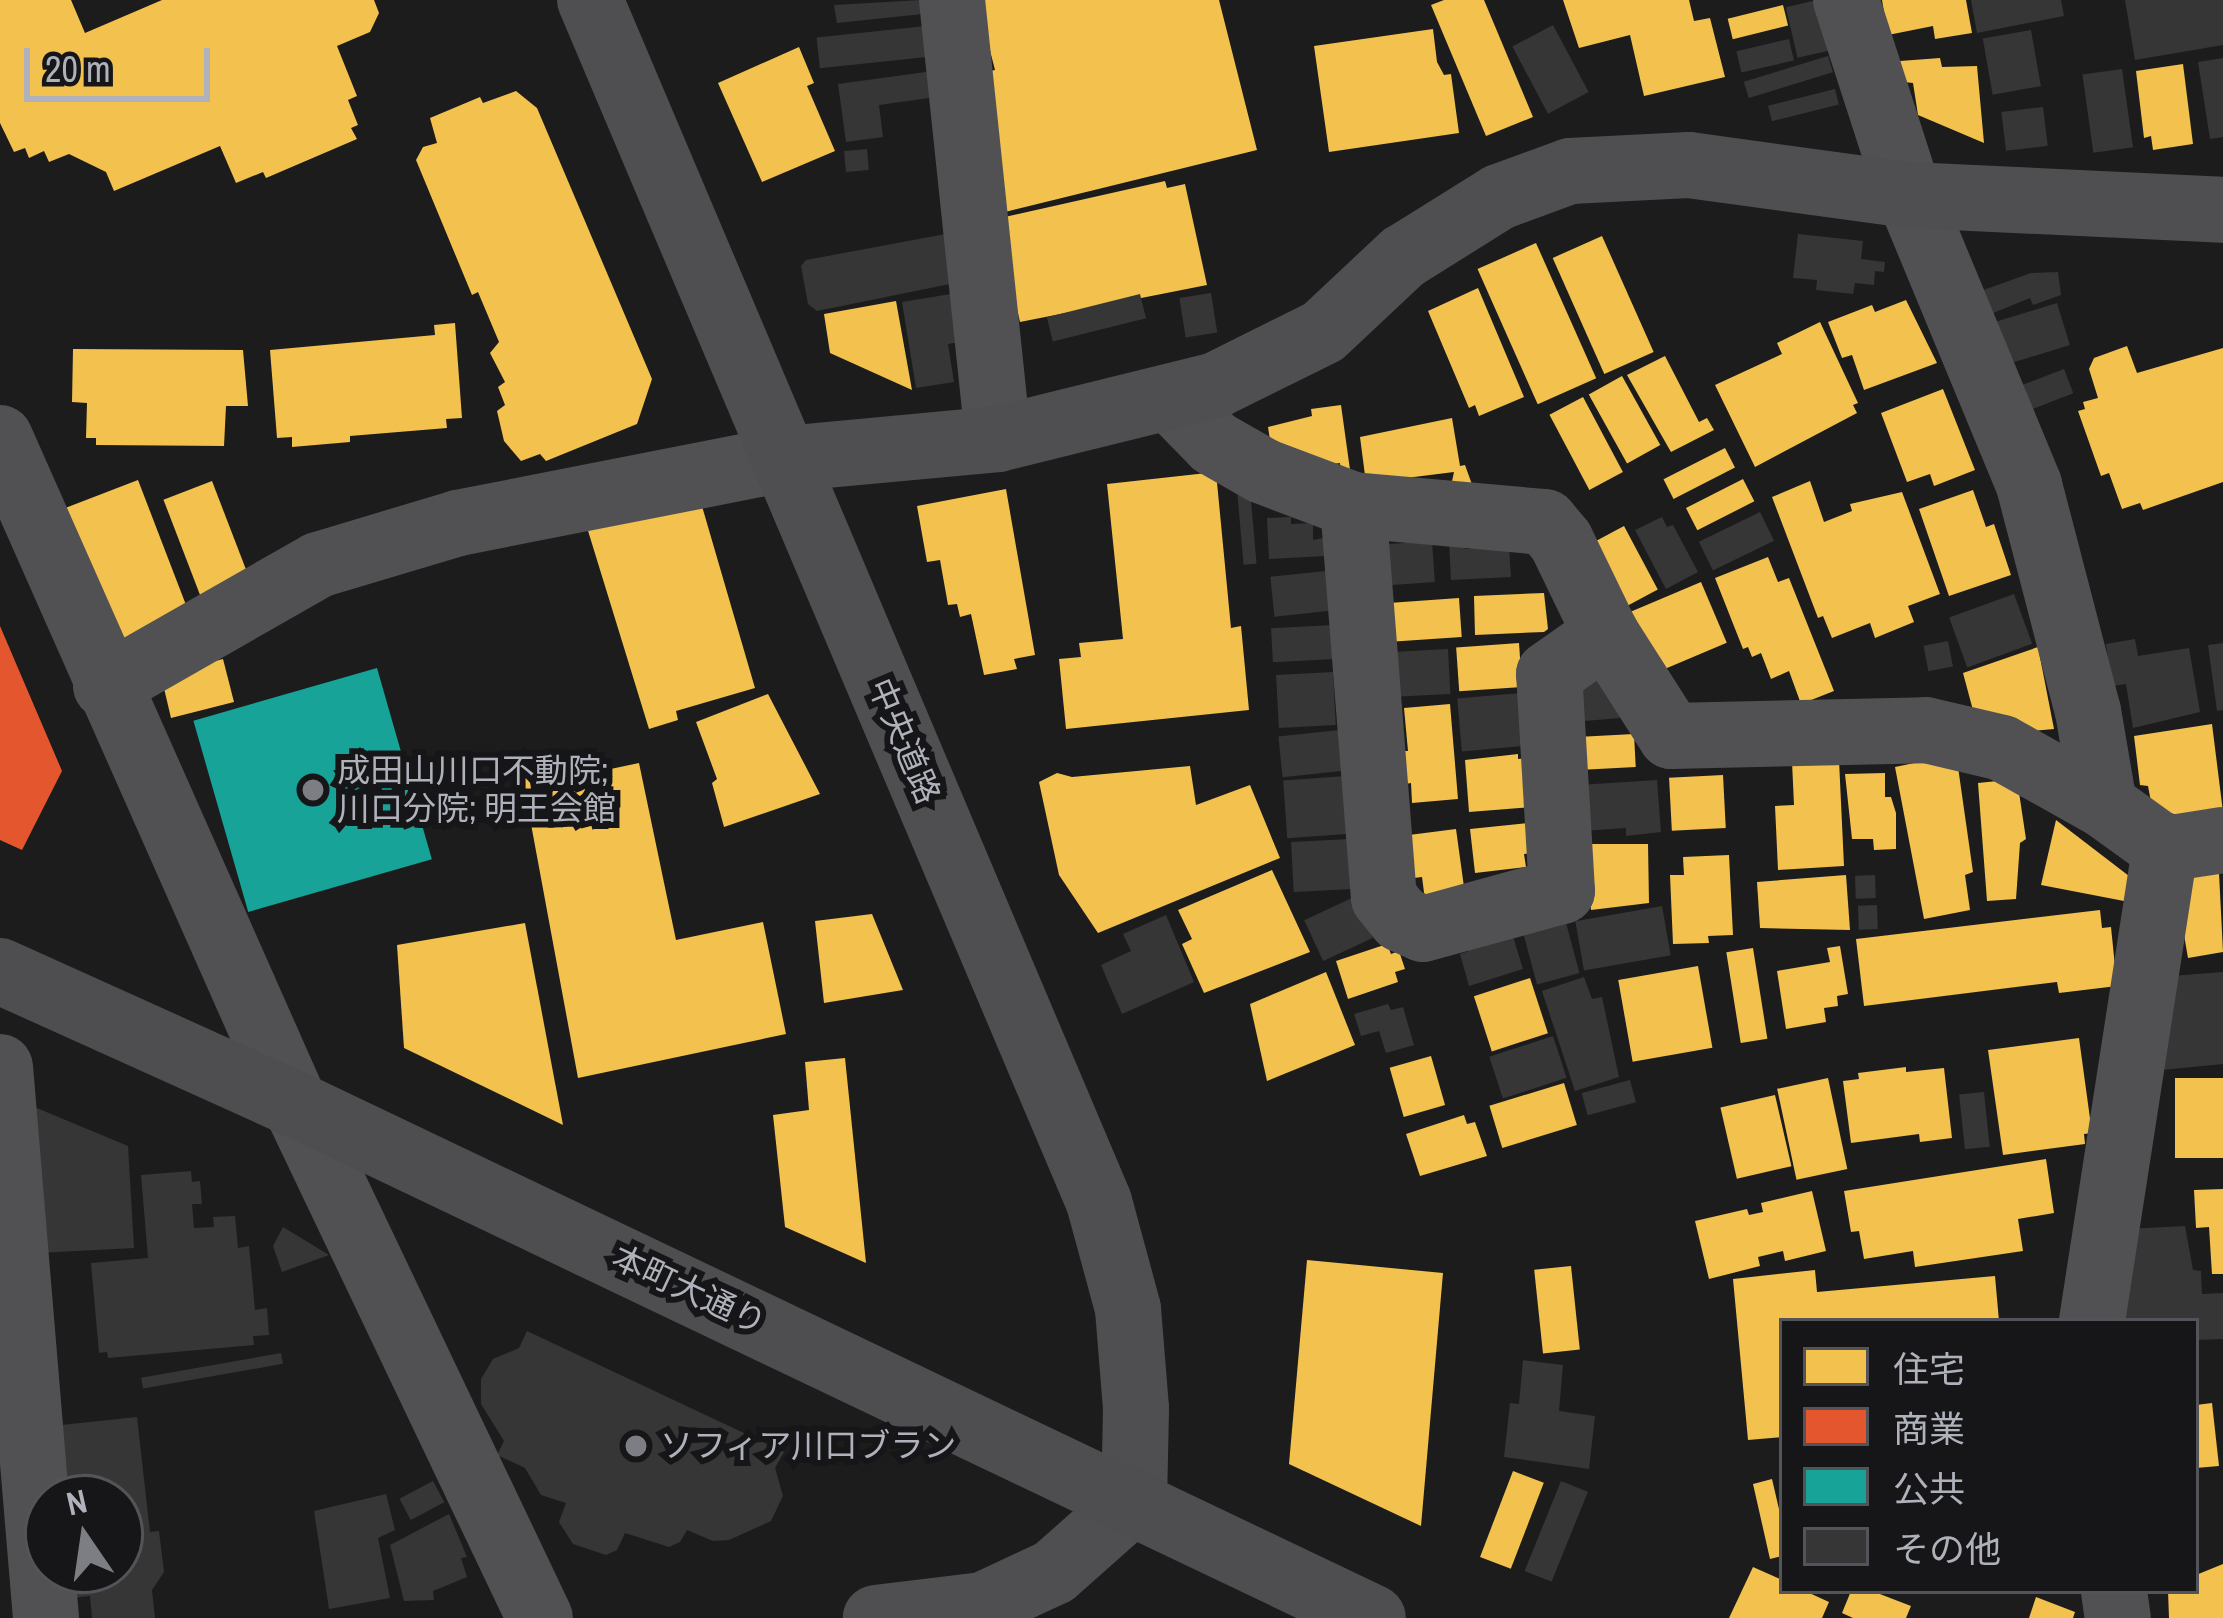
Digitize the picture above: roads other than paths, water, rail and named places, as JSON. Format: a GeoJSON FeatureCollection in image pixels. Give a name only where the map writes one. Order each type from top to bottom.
{"type":"FeatureCollection","features":[{"type":"Feature","properties":{"kind":"main road","name":"本町大通り"},"geometry":{"type":"LineString","coordinates":[[0,971],[295,1104],[1373,1618]]}},
{"type":"Feature","properties":{"kind":"street","name":"中央道路"},"geometry":{"type":"LineString","coordinates":[[590,0],[1099,1202],[1128,1309],[1136,1409],[1134,1501]]}},
{"type":"Feature","properties":{"kind":"street"},"geometry":{"type":"LineString","coordinates":[[952,0],[998,439]]}},
{"type":"Feature","properties":{"kind":"street"},"geometry":{"type":"LineString","coordinates":[[1846,0],[1910,195],[2029,485],[2088,711],[2104,805]]}},
{"type":"Feature","properties":{"kind":"street"},"geometry":{"type":"LineString","coordinates":[[106,686],[318,565],[458,523],[784,459],[998,439],[1216,385],[1323,332],[1403,257],[1499,197],[1570,171],[1689,165],[1910,195],[2223,210]]}},
{"type":"Feature","properties":{"kind":"street"},"geometry":{"type":"LineString","coordinates":[[1170,398],[1230,453],[1263,471],[1353,505],[1545,522],[1561,541],[1606,634],[1671,736],[1926,730],[2002,748],[2104,805],[2194,844],[2093,1318]]}},
{"type":"Feature","properties":{"kind":"street"},"geometry":{"type":"LineString","coordinates":[[0,438],[295,1104],[540,1618]]}},
{"type":"Feature","properties":{"kind":"street"},"geometry":{"type":"LineString","coordinates":[[1353,505],[1384,898],[1401,919],[1423,929],[1562,891],[1549,674],[1606,634]]}},
{"type":"Feature","properties":{"kind":"street"},"geometry":{"type":"LineString","coordinates":[[0,1066],[46,1618]]}},
{"type":"Feature","properties":{"kind":"street"},"geometry":{"type":"LineString","coordinates":[[876,1618],[983,1605],[1054,1572],[1134,1501]]}},
{"type":"Feature","properties":{"kind":"place","name":"成田山川口不動院; 川口分院; 明王会館"},"geometry":{"type":"Point","coordinates":[313,790]}},
{"type":"Feature","properties":{"kind":"place","name":"ソフィア川口ブラン"},"geometry":{"type":"Point","coordinates":[636,1446]}}]}
